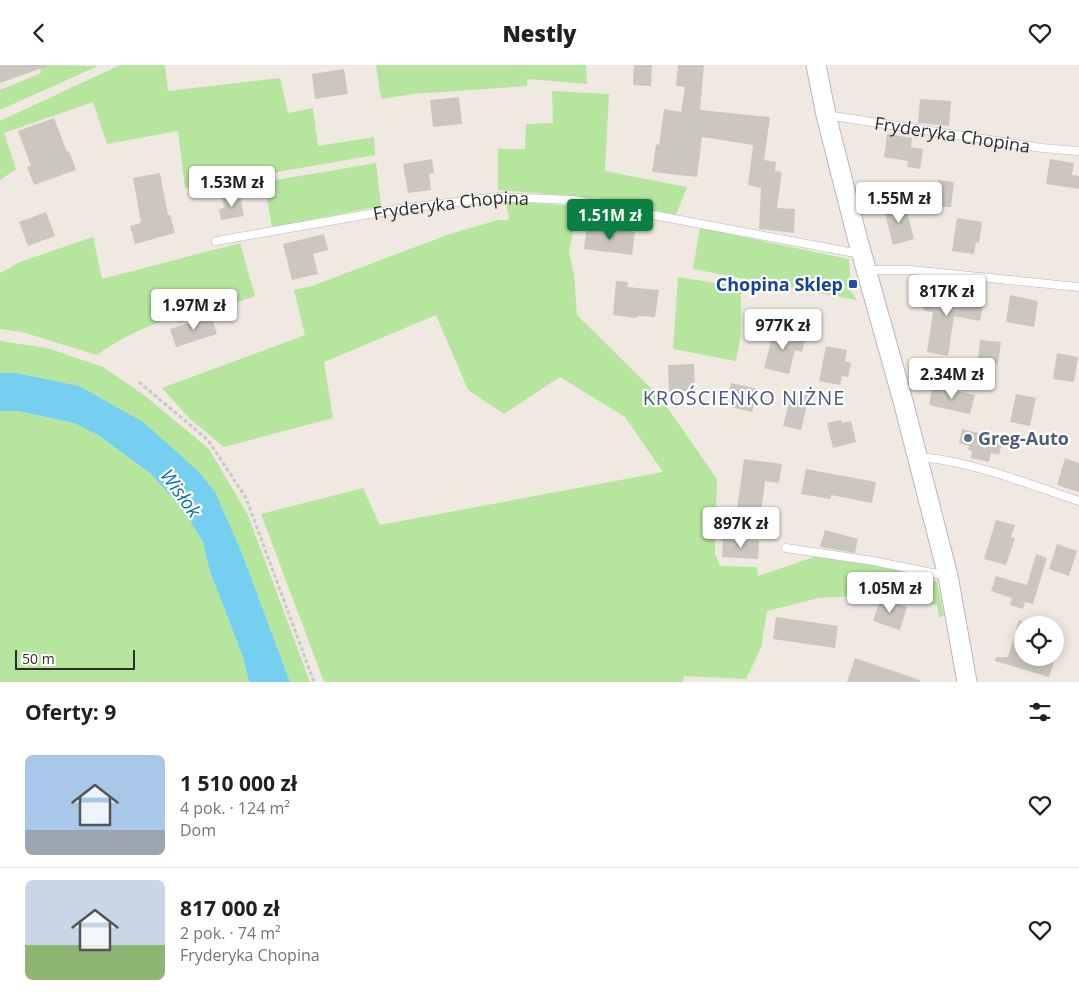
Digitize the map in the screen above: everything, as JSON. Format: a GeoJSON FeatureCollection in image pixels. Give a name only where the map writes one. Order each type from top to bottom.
{"type":"FeatureCollection","features":[{"type":"Feature","properties":{"kind":"street"},"geometry":{"type":"LineString","coordinates":[[816,65],[826,115],[948,576],[967,682]]}},
{"type":"Feature","properties":{"kind":"lane","name":"Fryderyka Chopina"},"geometry":{"type":"LineString","coordinates":[[826,115],[1032,147],[1079,151]]}},
{"type":"Feature","properties":{"kind":"lane","name":"Fryderyka Chopina"},"geometry":{"type":"LineString","coordinates":[[216,241],[398,209],[498,197],[574,200],[864,262],[910,270],[1079,287]]}},
{"type":"Feature","properties":{"kind":"lane"},"geometry":{"type":"LineString","coordinates":[[918,457],[936,458],[964,465],[1079,501]]}},
{"type":"Feature","properties":{"kind":"lane"},"geometry":{"type":"LineString","coordinates":[[786,548],[882,562],[948,576]]}},
{"type":"Feature","properties":{"kind":"path"},"geometry":{"type":"LineString","coordinates":[[139,382],[208,440],[246,498],[314,682]]}},
{"type":"Feature","properties":{"kind":"green space"},"geometry":{"type":"Polygon","coordinates":[[[40,65],[98,66],[0,110],[0,90],[41,73],[40,65]]]}},
{"type":"Feature","properties":{"kind":"green space"},"geometry":{"type":"Polygon","coordinates":[[[120,65],[165,65],[168,91],[280,78],[288,113],[313,108],[318,146],[374,137],[375,155],[185,188],[178,131],[107,144],[93,102],[4,133],[16,169],[0,180],[0,121],[120,65]]]}},
{"type":"Feature","properties":{"kind":"green space"},"geometry":{"type":"Polygon","coordinates":[[[376,65],[586,65],[587,84],[527,79],[527,86],[413,94],[381,99],[376,65]]]}},
{"type":"Feature","properties":{"kind":"green space"},"geometry":{"type":"Polygon","coordinates":[[[552,91],[609,94],[605,171],[687,187],[676,215],[603,199],[498,190],[498,149],[525,149],[526,124],[553,123],[552,91]]]}},
{"type":"Feature","properties":{"kind":"green space"},"geometry":{"type":"Polygon","coordinates":[[[376,163],[381,206],[272,227],[264,182],[376,163]]]}},
{"type":"Feature","properties":{"kind":"green space"},"geometry":{"type":"Polygon","coordinates":[[[506,201],[578,206],[569,252],[574,275],[577,315],[660,397],[717,479],[715,553],[720,566],[757,567],[758,576],[817,556],[856,561],[924,576],[937,582],[944,615],[939,618],[937,605],[857,596],[818,598],[767,611],[761,648],[746,679],[684,676],[683,682],[324,682],[261,514],[363,488],[380,525],[663,472],[625,417],[560,377],[504,414],[468,390],[436,315],[324,362],[333,418],[224,447],[190,419],[162,388],[305,335],[294,290],[312,286],[450,234],[498,220],[509,220],[506,201]]]}},
{"type":"Feature","properties":{"kind":"green space"},"geometry":{"type":"Polygon","coordinates":[[[700,228],[849,259],[851,292],[857,300],[693,269],[700,228]]]}},
{"type":"Feature","properties":{"kind":"green space"},"geometry":{"type":"Polygon","coordinates":[[[93,237],[102,279],[240,243],[255,296],[179,323],[175,317],[155,324],[124,338],[97,355],[22,332],[0,329],[0,273],[20,262],[93,237]]]}},
{"type":"Feature","properties":{"kind":"green space"},"geometry":{"type":"Polygon","coordinates":[[[678,277],[741,287],[741,334],[736,361],[673,349],[678,277]]]}},
{"type":"Feature","properties":{"kind":"green space"},"geometry":{"type":"Polygon","coordinates":[[[0,341],[47,348],[103,367],[144,395],[209,449],[248,515],[310,682],[290,682],[243,556],[79,386],[17,373],[0,373],[0,341]]]}},
{"type":"Feature","properties":{"kind":"green space"},"geometry":{"type":"Polygon","coordinates":[[[0,411],[18,411],[74,423],[98,435],[150,473],[182,508],[203,542],[209,569],[243,657],[249,682],[0,682],[0,411]]]}},
{"type":"Feature","properties":{"kind":"water","name":"Wisłok"},"geometry":{"type":"Polygon","coordinates":[[[0,373],[17,373],[79,386],[143,422],[198,471],[215,492],[243,556],[290,682],[249,682],[243,657],[209,569],[203,542],[182,508],[150,473],[98,435],[74,423],[18,411],[0,411],[0,373]]]}},
{"type":"Feature","properties":{"kind":"building"},"geometry":{"type":"Polygon","coordinates":[[[0,65],[45,65],[45,67],[0,83],[0,65]]]}},
{"type":"Feature","properties":{"kind":"building"},"geometry":{"type":"Polygon","coordinates":[[[634,65],[652,65],[651,86],[633,85],[634,65]]]}},
{"type":"Feature","properties":{"kind":"building"},"geometry":{"type":"Polygon","coordinates":[[[678,65],[704,65],[700,110],[770,117],[764,160],[776,162],[775,171],[782,172],[777,208],[795,209],[794,233],[759,229],[761,188],[748,185],[753,145],[702,137],[697,177],[652,172],[656,144],[659,145],[664,109],[681,112],[685,87],[676,86],[678,65]]]}},
{"type":"Feature","properties":{"kind":"building"},"geometry":{"type":"Polygon","coordinates":[[[344,69],[348,94],[315,99],[312,74],[344,69]]]}},
{"type":"Feature","properties":{"kind":"building"},"geometry":{"type":"Polygon","coordinates":[[[459,97],[462,124],[433,127],[430,100],[459,97]]]}},
{"type":"Feature","properties":{"kind":"building"},"geometry":{"type":"Polygon","coordinates":[[[920,99],[951,101],[949,126],[918,123],[920,99]]]}},
{"type":"Feature","properties":{"kind":"building"},"geometry":{"type":"Polygon","coordinates":[[[54,118],[76,170],[34,185],[27,167],[31,166],[18,131],[54,118]]]}},
{"type":"Feature","properties":{"kind":"building"},"geometry":{"type":"Polygon","coordinates":[[[887,134],[912,138],[911,147],[923,149],[920,169],[907,167],[908,161],[884,157],[887,134]]]}},
{"type":"Feature","properties":{"kind":"building"},"geometry":{"type":"Polygon","coordinates":[[[432,159],[434,173],[429,174],[431,190],[408,193],[403,164],[432,159]]]}},
{"type":"Feature","properties":{"kind":"building"},"geometry":{"type":"Polygon","coordinates":[[[1050,159],[1074,163],[1072,175],[1079,176],[1079,189],[1046,184],[1050,159]]]}},
{"type":"Feature","properties":{"kind":"building"},"geometry":{"type":"Polygon","coordinates":[[[160,173],[168,215],[170,215],[175,233],[135,244],[130,226],[141,223],[133,178],[160,173]]]}},
{"type":"Feature","properties":{"kind":"building"},"geometry":{"type":"Polygon","coordinates":[[[938,180],[954,182],[951,207],[936,207],[938,180]]]}},
{"type":"Feature","properties":{"kind":"building"},"geometry":{"type":"Polygon","coordinates":[[[240,195],[244,216],[221,220],[219,209],[224,208],[222,198],[240,195]]]}},
{"type":"Feature","properties":{"kind":"building"},"geometry":{"type":"Polygon","coordinates":[[[905,204],[914,239],[893,245],[884,209],[905,204]]]}},
{"type":"Feature","properties":{"kind":"building"},"geometry":{"type":"Polygon","coordinates":[[[46,212],[55,236],[28,246],[19,222],[46,212]]]}},
{"type":"Feature","properties":{"kind":"building"},"geometry":{"type":"Polygon","coordinates":[[[957,218],[982,222],[979,243],[976,242],[974,254],[952,251],[957,218]]]}},
{"type":"Feature","properties":{"kind":"building"},"geometry":{"type":"Polygon","coordinates":[[[587,226],[635,232],[632,255],[584,249],[587,226]]]}},
{"type":"Feature","properties":{"kind":"building"},"geometry":{"type":"Polygon","coordinates":[[[324,234],[328,250],[313,254],[318,274],[292,280],[283,244],[324,234]]]}},
{"type":"Feature","properties":{"kind":"building"},"geometry":{"type":"Polygon","coordinates":[[[616,281],[628,282],[627,287],[659,290],[655,317],[638,316],[636,318],[613,315],[616,281]]]}},
{"type":"Feature","properties":{"kind":"building"},"geometry":{"type":"Polygon","coordinates":[[[928,291],[984,301],[980,321],[954,316],[948,356],[927,352],[933,312],[925,311],[920,304],[922,296],[928,291]]]}},
{"type":"Feature","properties":{"kind":"building"},"geometry":{"type":"Polygon","coordinates":[[[1010,295],[1038,301],[1034,327],[1006,322],[1010,295]]]}},
{"type":"Feature","properties":{"kind":"building"},"geometry":{"type":"Polygon","coordinates":[[[211,316],[217,334],[176,347],[170,329],[211,316]]]}},
{"type":"Feature","properties":{"kind":"building"},"geometry":{"type":"Polygon","coordinates":[[[774,330],[806,337],[802,352],[795,350],[789,374],[764,368],[774,330]]]}},
{"type":"Feature","properties":{"kind":"building"},"geometry":{"type":"Polygon","coordinates":[[[980,340],[1001,342],[998,364],[978,361],[980,340]]]}},
{"type":"Feature","properties":{"kind":"building"},"geometry":{"type":"Polygon","coordinates":[[[826,346],[847,350],[845,361],[851,363],[848,377],[842,376],[840,385],[819,381],[826,346]]]}},
{"type":"Feature","properties":{"kind":"building"},"geometry":{"type":"Polygon","coordinates":[[[1057,353],[1078,357],[1074,382],[1053,379],[1057,353]]]}},
{"type":"Feature","properties":{"kind":"building"},"geometry":{"type":"Polygon","coordinates":[[[694,364],[695,391],[669,392],[668,365],[694,364]]]}},
{"type":"Feature","properties":{"kind":"building"},"geometry":{"type":"Polygon","coordinates":[[[731,383],[758,389],[752,412],[726,406],[731,383]]]}},
{"type":"Feature","properties":{"kind":"building"},"geometry":{"type":"Polygon","coordinates":[[[933,386],[975,395],[970,414],[929,405],[933,386]]]}},
{"type":"Feature","properties":{"kind":"building"},"geometry":{"type":"Polygon","coordinates":[[[792,391],[809,396],[801,430],[783,426],[792,391]]]}},
{"type":"Feature","properties":{"kind":"building"},"geometry":{"type":"Polygon","coordinates":[[[1016,394],[1036,398],[1030,426],[1010,422],[1016,394]]]}},
{"type":"Feature","properties":{"kind":"building"},"geometry":{"type":"Polygon","coordinates":[[[841,420],[842,423],[851,421],[856,442],[833,448],[827,423],[841,420]]]}},
{"type":"Feature","properties":{"kind":"building"},"geometry":{"type":"Polygon","coordinates":[[[962,429],[1003,439],[999,455],[991,453],[989,462],[971,458],[972,451],[968,450],[969,446],[959,443],[962,429]]]}},
{"type":"Feature","properties":{"kind":"building"},"geometry":{"type":"Polygon","coordinates":[[[1065,458],[1079,463],[1079,492],[1057,485],[1065,458]]]}},
{"type":"Feature","properties":{"kind":"building"},"geometry":{"type":"Polygon","coordinates":[[[744,459],[782,464],[779,483],[765,481],[761,513],[737,509],[744,459]]]}},
{"type":"Feature","properties":{"kind":"building"},"geometry":{"type":"Polygon","coordinates":[[[806,469],[876,482],[872,503],[831,495],[830,499],[801,494],[806,469]]]}},
{"type":"Feature","properties":{"kind":"building"},"geometry":{"type":"Polygon","coordinates":[[[996,520],[1015,525],[1011,537],[1015,538],[1006,565],[984,559],[996,520]]]}},
{"type":"Feature","properties":{"kind":"building"},"geometry":{"type":"Polygon","coordinates":[[[825,530],[858,539],[855,553],[820,547],[825,530]]]}},
{"type":"Feature","properties":{"kind":"building"},"geometry":{"type":"Polygon","coordinates":[[[723,539],[759,541],[758,559],[722,557],[723,539]]]}},
{"type":"Feature","properties":{"kind":"building"},"geometry":{"type":"Polygon","coordinates":[[[1057,544],[1077,551],[1069,576],[1049,569],[1057,544]]]}},
{"type":"Feature","properties":{"kind":"building"},"geometry":{"type":"Polygon","coordinates":[[[1036,554],[1047,558],[1033,604],[1025,602],[1023,609],[1010,605],[1012,598],[991,591],[996,576],[1027,585],[1036,554]]]}},
{"type":"Feature","properties":{"kind":"building"},"geometry":{"type":"Polygon","coordinates":[[[881,598],[907,607],[900,630],[873,621],[881,598]]]}},
{"type":"Feature","properties":{"kind":"building"},"geometry":{"type":"Polygon","coordinates":[[[776,617],[838,626],[835,648],[773,639],[776,617]]]}},
{"type":"Feature","properties":{"kind":"building"},"geometry":{"type":"Polygon","coordinates":[[[1014,637],[1014,666],[1053,666],[1049,677],[995,661],[996,657],[1008,657],[1014,637]]]}},
{"type":"Feature","properties":{"kind":"building"},"geometry":{"type":"Polygon","coordinates":[[[855,658],[920,680],[920,682],[847,682],[855,658]]]}},
{"type":"Feature","properties":{"kind":"place","name":"Chopina Sklep"},"geometry":{"type":"Point","coordinates":[853,284]}},
{"type":"Feature","properties":{"kind":"place","name":"Greg-Auto"},"geometry":{"type":"Point","coordinates":[968,438]}},
{"type":"Feature","properties":{"kind":"district","name":"KROŚCIENKO NIŻNE"},"geometry":{"type":"Point","coordinates":[744,397]}}]}
